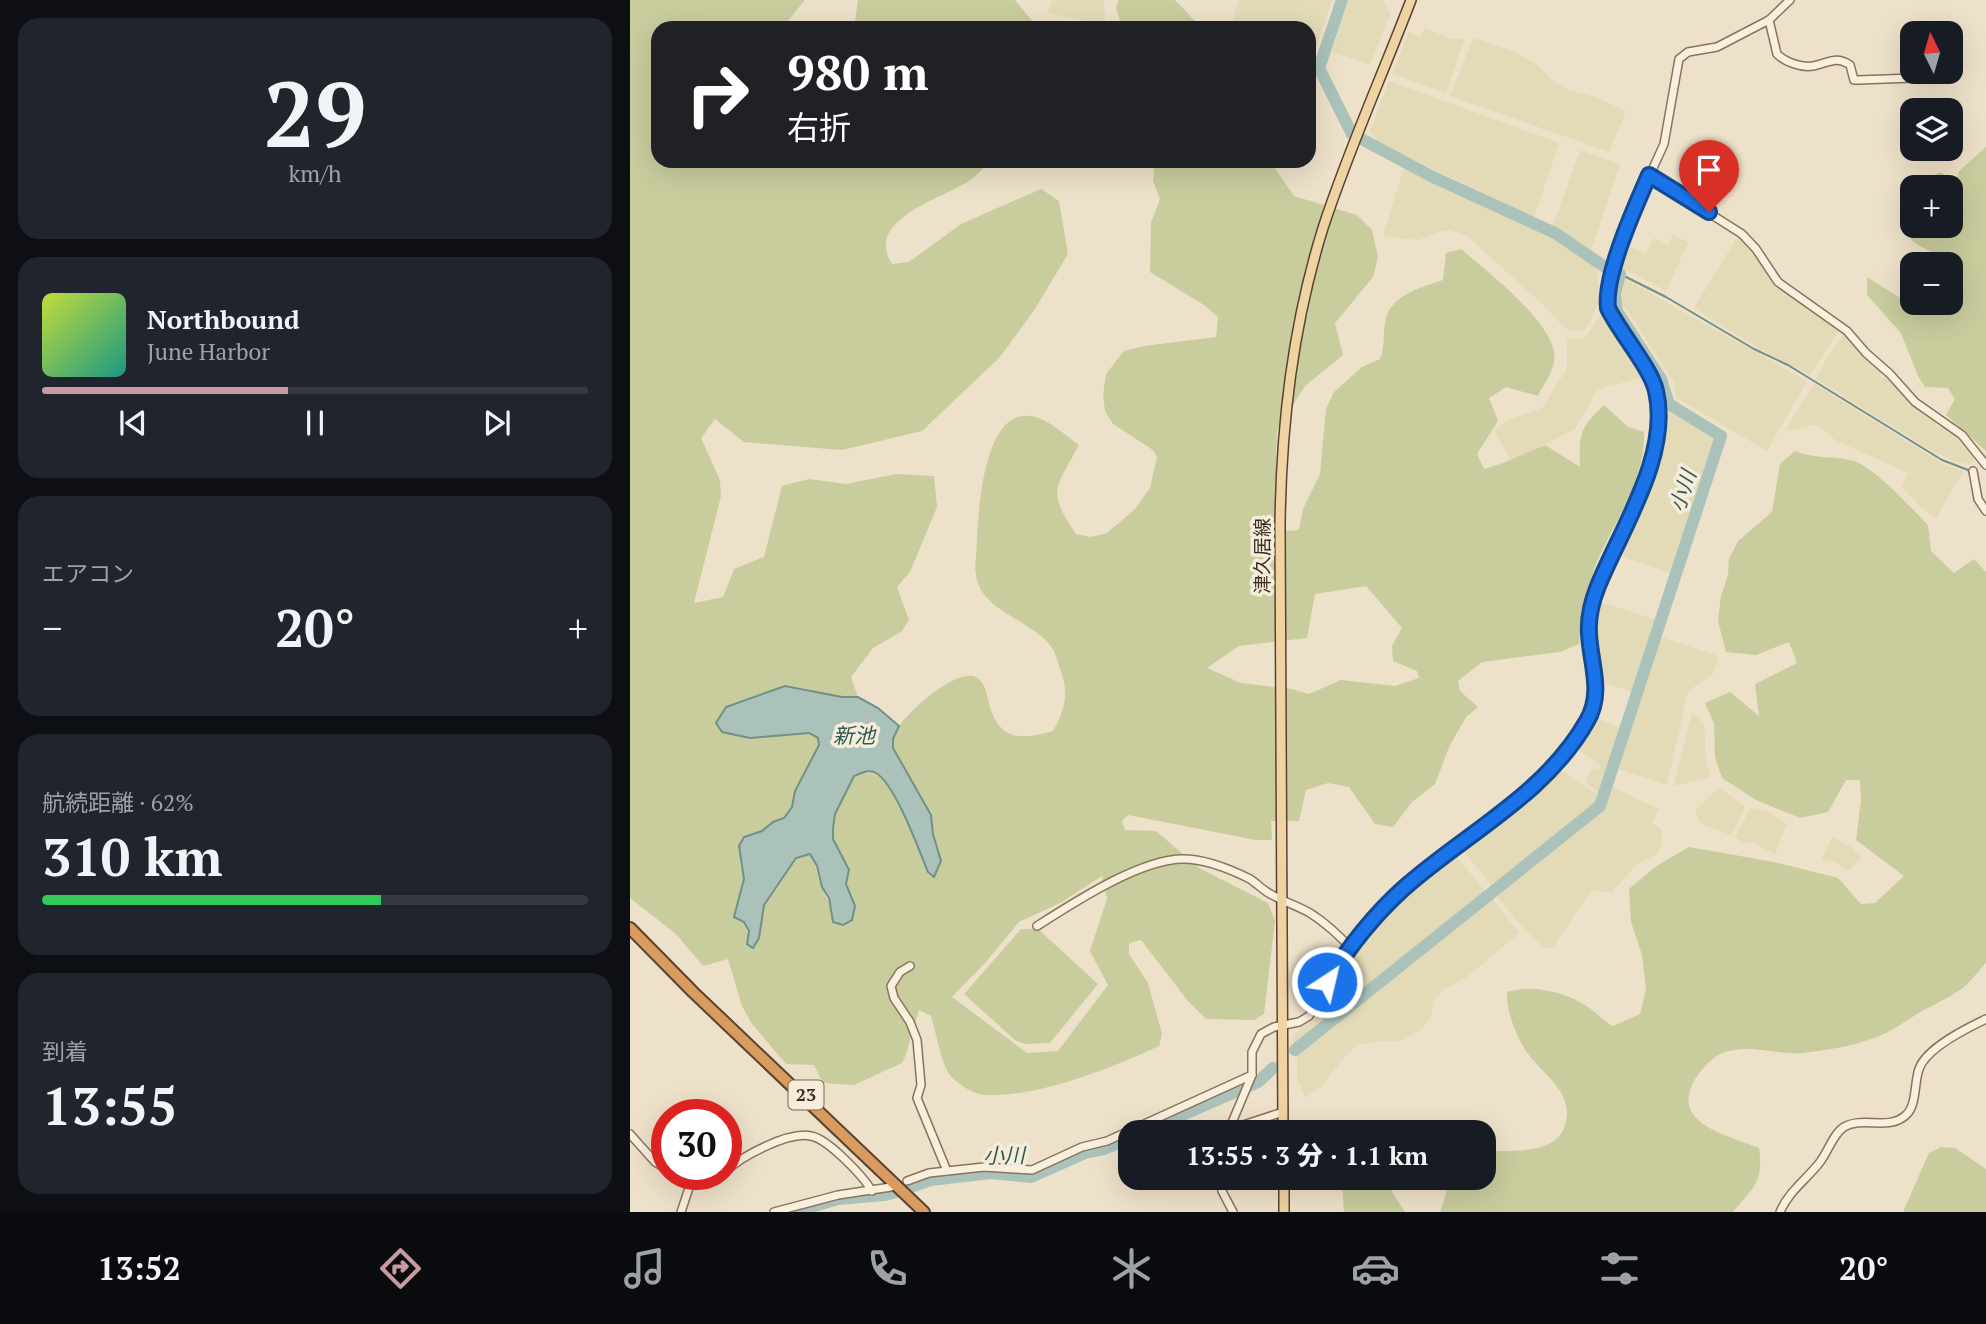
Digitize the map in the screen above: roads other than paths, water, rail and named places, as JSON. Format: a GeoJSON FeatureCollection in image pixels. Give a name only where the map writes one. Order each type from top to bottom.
{"type":"FeatureCollection","features":[{"type":"Feature","properties":{"kind":"highway","name":"23"},"geometry":{"type":"LineString","coordinates":[[630,928],[682,980],[701,993],[926,1212]]}},
{"type":"Feature","properties":{"kind":"main road","name":"津久居線"},"geometry":{"type":"LineString","coordinates":[[1283,1120],[1280,500],[1286,408],[1294,354],[1314,261],[1327,218],[1411,0]]}},
{"type":"Feature","properties":{"kind":"main road"},"geometry":{"type":"LineString","coordinates":[[1284,1190],[1284,1212]]}},
{"type":"Feature","properties":{"kind":"street"},"geometry":{"type":"LineString","coordinates":[[1233,1120],[1250,1082],[1252,1052],[1261,1034],[1282,1024],[1299,1022],[1309,1016],[1335,970],[1382,909],[1407,886],[1543,779],[1591,714],[1596,693],[1588,630],[1592,603],[1637,501],[1657,438],[1656,391],[1651,377],[1608,308],[1611,276],[1629,220],[1664,144],[1679,59],[1688,52],[1717,47],[1769,20],[1790,0]]}},
{"type":"Feature","properties":{"kind":"street"},"geometry":{"type":"LineString","coordinates":[[1769,20],[1777,54],[1791,63],[1812,66],[1828,60],[1842,61],[1850,65],[1854,80],[1900,78]]}},
{"type":"Feature","properties":{"kind":"street"},"geometry":{"type":"LineString","coordinates":[[1649,175],[1742,234],[1756,249],[1778,282],[1847,331],[1866,354],[1890,374],[1915,401],[1962,435],[1986,465]]}},
{"type":"Feature","properties":{"kind":"street"},"geometry":{"type":"LineString","coordinates":[[1973,471],[1978,499],[1986,511]]}},
{"type":"Feature","properties":{"kind":"street"},"geometry":{"type":"LineString","coordinates":[[1037,926],[1085,896],[1141,869],[1181,859],[1197,860],[1252,880],[1282,901],[1308,911],[1327,924],[1351,948]]}},
{"type":"Feature","properties":{"kind":"street"},"geometry":{"type":"LineString","coordinates":[[910,966],[900,972],[891,986],[894,998],[909,1021],[917,1040],[921,1085],[917,1098],[947,1171]]}},
{"type":"Feature","properties":{"kind":"street"},"geometry":{"type":"LineString","coordinates":[[1780,1212],[1787,1198],[1819,1164],[1830,1144],[1844,1128],[1892,1122],[1905,1116],[1912,1105],[1922,1063],[1956,1033],[1986,1019]]}},
{"type":"Feature","properties":{"kind":"street"},"geometry":{"type":"LineString","coordinates":[[907,1181],[924,1174],[984,1167],[1032,1170],[1082,1147],[1107,1141],[1250,1082]]}},
{"type":"Feature","properties":{"kind":"street"},"geometry":{"type":"LineString","coordinates":[[1257,1120],[1283,1112]]}},
{"type":"Feature","properties":{"kind":"street"},"geometry":{"type":"LineString","coordinates":[[630,1134],[651,1157]]}},
{"type":"Feature","properties":{"kind":"street"},"geometry":{"type":"LineString","coordinates":[[742,1159],[796,1136],[812,1136],[824,1142],[866,1181],[872,1191]]}},
{"type":"Feature","properties":{"kind":"street"},"geometry":{"type":"LineString","coordinates":[[774,1212],[838,1195],[891,1187]]}},
{"type":"Feature","properties":{"kind":"street"},"geometry":{"type":"LineString","coordinates":[[681,1212],[688,1190]]}},
{"type":"Feature","properties":{"kind":"street"},"geometry":{"type":"LineString","coordinates":[[1222,1190],[1233,1212]]}},
{"type":"Feature","properties":{"kind":"water","name":"新池"},"geometry":{"type":"Polygon","coordinates":[[[785,686],[842,697],[858,697],[878,708],[899,726],[893,739],[893,748],[931,815],[941,861],[934,877],[928,872],[906,818],[891,790],[876,773],[870,771],[854,776],[835,814],[833,828],[833,839],[849,870],[846,884],[855,906],[852,920],[843,925],[833,922],[829,898],[810,854],[796,858],[764,905],[759,938],[753,948],[747,944],[749,931],[744,922],[734,917],[744,879],[739,846],[744,837],[762,831],[773,822],[784,818],[792,807],[795,791],[819,745],[818,738],[809,733],[750,738],[722,732],[716,723],[726,707],[785,686]]]}},
{"type":"Feature","properties":{"kind":"waterway","name":"小川"},"geometry":{"type":"LineString","coordinates":[[1295,1050],[1600,806],[1721,436],[1669,404],[1661,379],[1617,311],[1615,294],[1620,274],[1608,269],[1555,233],[1431,176],[1352,134],[1319,68],[1342,0]]}},
{"type":"Feature","properties":{"kind":"waterway"},"geometry":{"type":"LineString","coordinates":[[1620,274],[1666,297],[1754,349],[1788,365],[1942,460],[1968,470],[1971,476]]}},
{"type":"Feature","properties":{"kind":"waterway","name":"小川"},"geometry":{"type":"LineString","coordinates":[[1171,1120],[1258,1082],[1273,1068]]}},
{"type":"Feature","properties":{"kind":"waterway","name":"小川"},"geometry":{"type":"LineString","coordinates":[[913,1186],[931,1180],[991,1173],[1031,1177],[1085,1153],[1118,1143]]}},
{"type":"Feature","properties":{"kind":"waterway","name":"小川"},"geometry":{"type":"LineString","coordinates":[[794,1212],[838,1199],[896,1192]]}}]}
